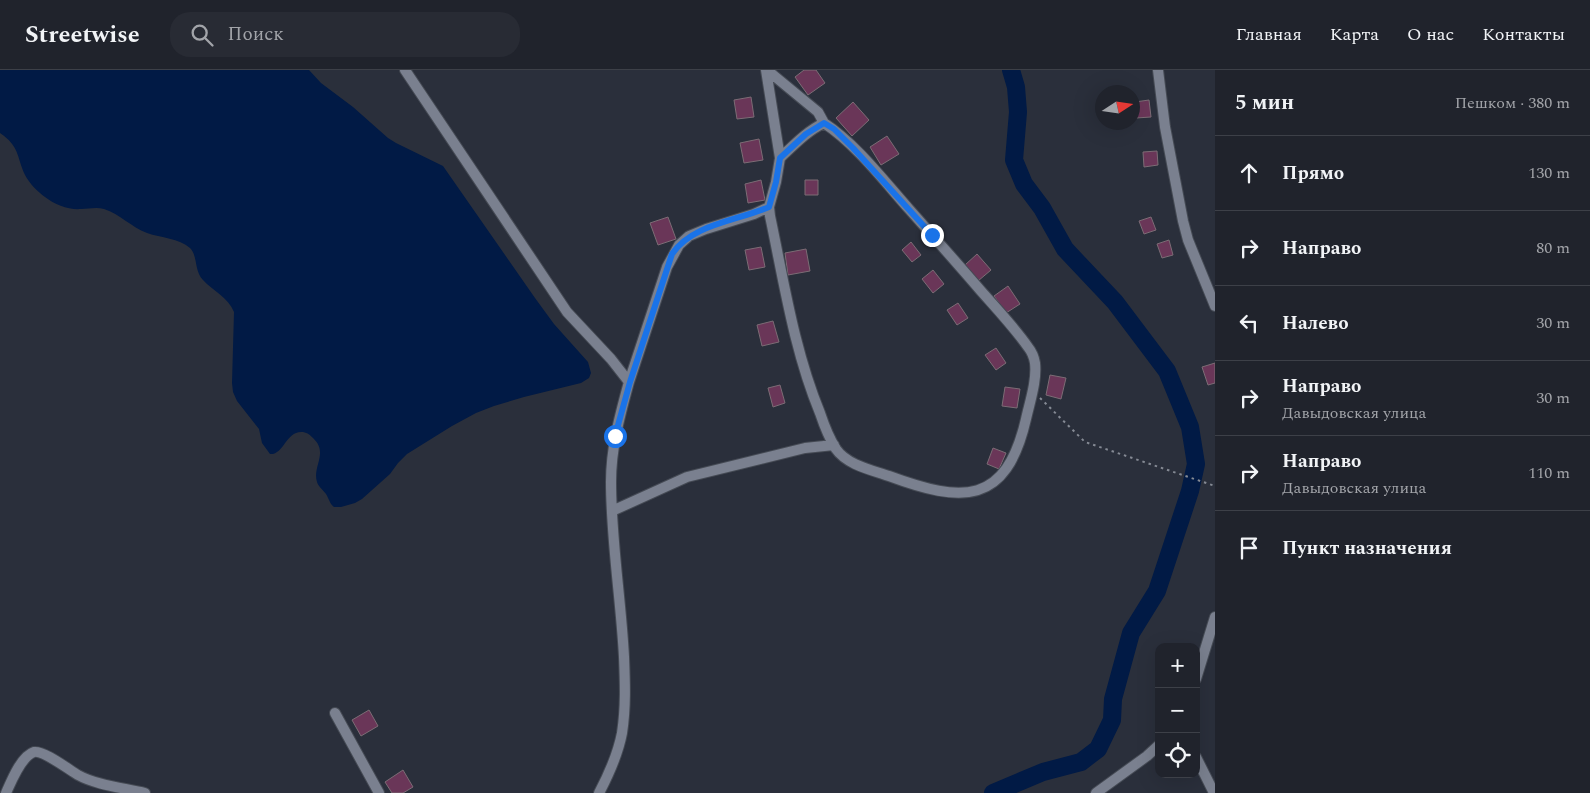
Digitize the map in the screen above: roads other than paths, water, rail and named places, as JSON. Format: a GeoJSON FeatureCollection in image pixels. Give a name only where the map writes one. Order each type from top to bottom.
{"type":"FeatureCollection","features":[{"type":"Feature","properties":{"kind":"street"},"geometry":{"type":"LineString","coordinates":[[405,70],[567,312],[611,358],[630,382]]}},
{"type":"Feature","properties":{"kind":"street"},"geometry":{"type":"LineString","coordinates":[[767,70],[818,112],[824,123],[834,129],[853,148],[944,249],[1030,350],[1034,363],[1032,391],[1024,430],[1009,465],[1000,477],[988,486],[963,494],[933,490],[859,465],[845,457],[834,445],[815,402],[804,369],[769,207],[780,158],[767,70]]}},
{"type":"Feature","properties":{"kind":"street"},"geometry":{"type":"LineString","coordinates":[[1158,70],[1165,127],[1183,221],[1188,240],[1215,306]]}},
{"type":"Feature","properties":{"kind":"street"},"geometry":{"type":"LineString","coordinates":[[780,158],[806,134],[824,123]]}},
{"type":"Feature","properties":{"kind":"street"},"geometry":{"type":"LineString","coordinates":[[599,793],[615,760],[622,734],[625,702],[623,632],[611,483],[614,444],[630,382],[667,267],[679,245],[689,236],[706,228],[754,214],[769,207]]}},
{"type":"Feature","properties":{"kind":"street"},"geometry":{"type":"LineString","coordinates":[[612,511],[686,477],[805,448],[834,445]]}},
{"type":"Feature","properties":{"kind":"street"},"geometry":{"type":"LineString","coordinates":[[1200,666],[1215,617]]}},
{"type":"Feature","properties":{"kind":"street"},"geometry":{"type":"LineString","coordinates":[[335,713],[380,793]]}},
{"type":"Feature","properties":{"kind":"street"},"geometry":{"type":"LineString","coordinates":[[1096,793],[1155,749]]}},
{"type":"Feature","properties":{"kind":"street"},"geometry":{"type":"LineString","coordinates":[[6,793],[25,759],[31,753],[37,752],[45,754],[80,776],[145,793]]}},
{"type":"Feature","properties":{"kind":"street"},"geometry":{"type":"LineString","coordinates":[[1200,765],[1214,793]]}},
{"type":"Feature","properties":{"kind":"water"},"geometry":{"type":"Polygon","coordinates":[[[0,70],[309,70],[321,83],[353,107],[388,138],[443,166],[554,324],[588,362],[591,373],[589,378],[581,383],[524,397],[476,413],[407,454],[390,474],[362,499],[341,507],[334,507],[317,482],[316,476],[320,449],[313,438],[306,433],[297,432],[289,438],[279,451],[270,454],[262,443],[259,429],[237,401],[232,383],[234,312],[228,302],[200,276],[190,248],[175,240],[152,235],[104,209],[72,209],[58,205],[42,195],[29,181],[14,147],[0,133],[0,70]]]}},
{"type":"Feature","properties":{"kind":"waterway"},"geometry":{"type":"LineString","coordinates":[[993,793],[1043,772],[1081,762],[1098,749],[1112,720],[1113,699],[1131,633],[1157,591],[1190,491],[1196,464],[1190,427],[1167,371],[1115,302],[1065,249],[1042,208],[1024,184],[1014,160],[1018,112],[1016,87],[1011,70]]}}]}
